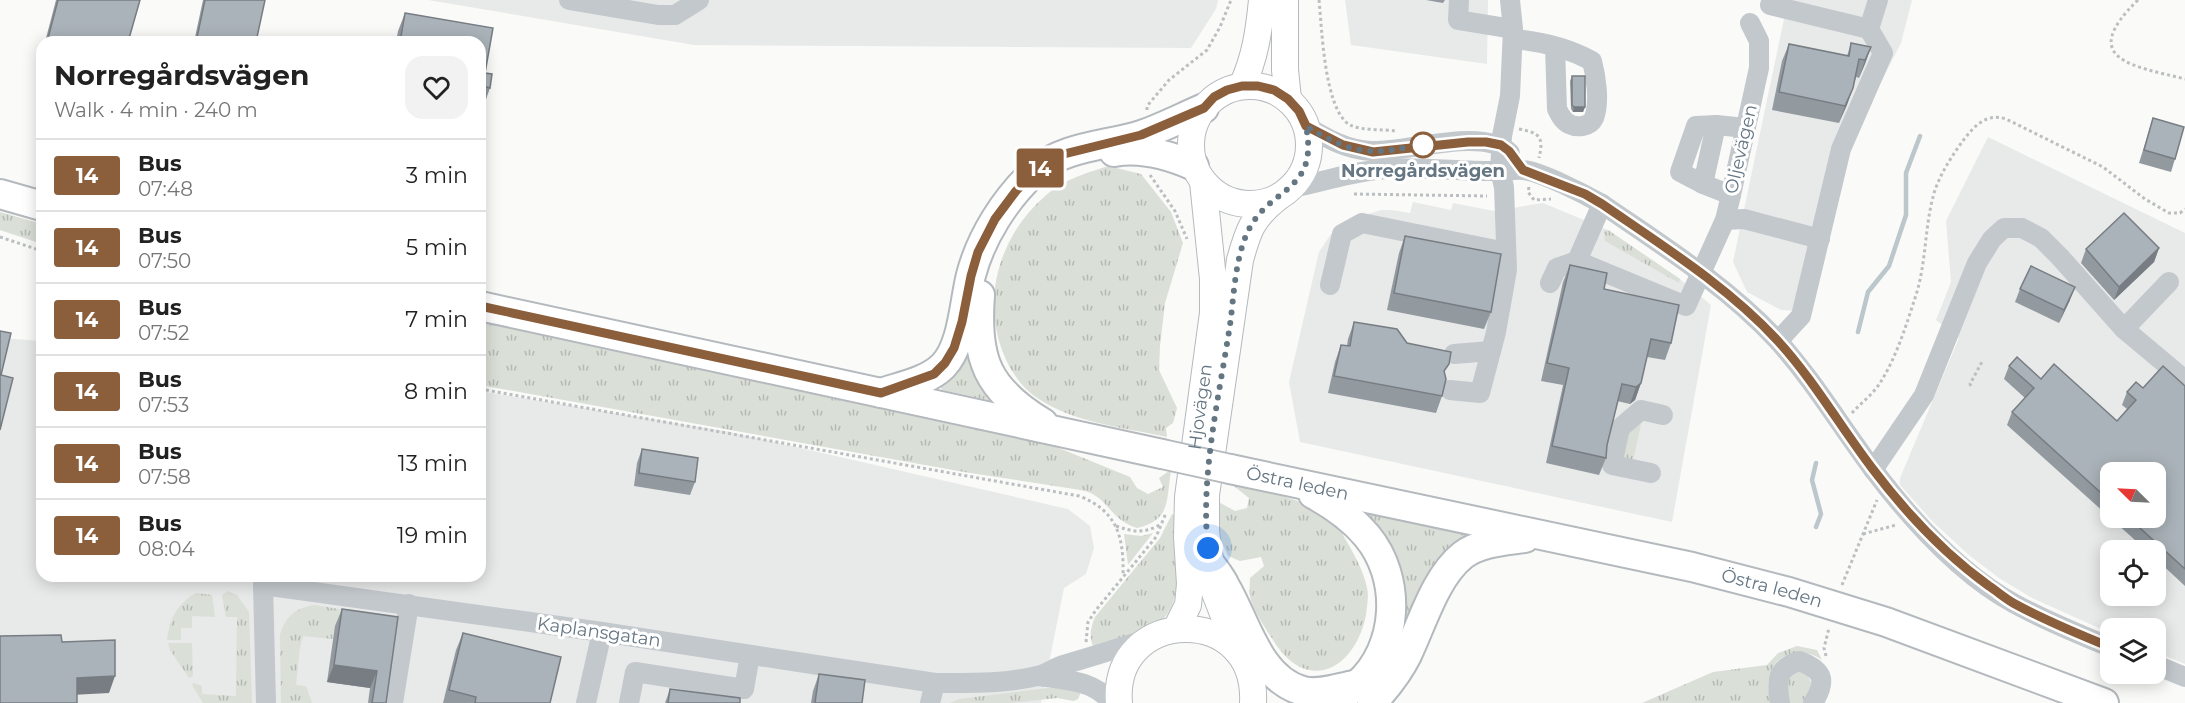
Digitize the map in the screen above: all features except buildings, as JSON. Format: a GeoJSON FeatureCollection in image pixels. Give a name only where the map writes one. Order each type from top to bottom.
{"type":"FeatureCollection","features":[{"type":"Feature","properties":{"kind":"highway"},"geometry":{"type":"LineString","coordinates":[[1055,431],[1012,403],[999,389],[989,375],[979,339],[978,317],[982,278],[1003,225],[1041,181],[1066,166],[1142,143],[1204,108]]}},
{"type":"Feature","properties":{"kind":"highway"},"geometry":{"type":"LineString","coordinates":[[881,393],[934,374],[945,363],[954,348],[978,252],[995,219],[1016,191],[1036,170],[1064,154],[1142,143],[1170,155],[1199,174]]}},
{"type":"Feature","properties":{"kind":"highway"},"geometry":{"type":"LineString","coordinates":[[0,194],[36,204]]}},
{"type":"Feature","properties":{"kind":"highway","name":"Östra leden"},"geometry":{"type":"LineString","coordinates":[[486,307],[1692,567],[1789,592],[1886,622],[2104,703]]}},
{"type":"Feature","properties":{"kind":"highway"},"geometry":{"type":"LineString","coordinates":[[1293,482],[1333,505],[1357,525],[1376,548],[1383,565],[1392,603],[1388,637],[1365,693]]}},
{"type":"Feature","properties":{"kind":"highway"},"geometry":{"type":"LineString","coordinates":[[1332,703],[1365,693],[1397,674],[1435,593],[1449,570],[1464,555],[1491,543],[1542,536]]}},
{"type":"Feature","properties":{"kind":"highway"},"geometry":{"type":"LineString","coordinates":[[1212,566],[1226,587],[1255,647],[1273,673],[1287,685],[1305,691],[1365,693]]}},
{"type":"Feature","properties":{"kind":"highway"},"geometry":{"type":"LineString","coordinates":[[1244,663],[1268,693],[1282,703]]}},
{"type":"Feature","properties":{"kind":"main road"},"geometry":{"type":"LineString","coordinates":[[1242,86],[1252,65],[1259,33],[1262,0]]}},
{"type":"Feature","properties":{"kind":"main road"},"geometry":{"type":"LineString","coordinates":[[1285,0],[1285,70],[1288,99]]}},
{"type":"Feature","properties":{"kind":"main road"},"geometry":{"type":"LineString","coordinates":[[1242,86],[1258,86],[1274,90],[1288,99],[1299,111],[1310,142],[1308,159],[1302,174],[1284,193],[1262,203],[1237,203],[1215,194],[1199,174],[1191,151],[1191,136],[1195,121],[1204,108],[1214,97],[1242,86]]}},
{"type":"Feature","properties":{"kind":"main road","name":"Hjovägen"},"geometry":{"type":"LineString","coordinates":[[1164,633],[1188,605],[1190,584],[1187,537],[1188,497],[1213,313],[1213,279],[1199,174]]}},
{"type":"Feature","properties":{"kind":"main road","name":"Hjovägen"},"geometry":{"type":"LineString","coordinates":[[1253,703],[1253,688],[1215,593],[1206,532],[1206,495],[1240,261],[1248,232],[1260,212],[1284,193]]}},
{"type":"Feature","properties":{"kind":"main road"},"geometry":{"type":"LineString","coordinates":[[1119,703],[1119,685],[1123,670],[1131,657],[1141,646],[1164,633],[1196,629],[1215,634],[1244,663]]}},
{"type":"Feature","properties":{"kind":"street"},"geometry":{"type":"LineString","coordinates":[[569,0],[658,15],[675,15],[699,0]]}},
{"type":"Feature","properties":{"kind":"street"},"geometry":{"type":"LineString","coordinates":[[1460,0],[1458,20],[1555,47]]}},
{"type":"Feature","properties":{"kind":"street"},"geometry":{"type":"LineString","coordinates":[[1450,390],[1480,393],[1496,332],[1507,270],[1504,187],[1500,171],[1501,145],[1510,96],[1513,34],[1510,0]]}},
{"type":"Feature","properties":{"kind":"street"},"geometry":{"type":"LineString","coordinates":[[1869,29],[1878,0]]}},
{"type":"Feature","properties":{"kind":"street"},"geometry":{"type":"LineString","coordinates":[[1759,41],[1771,3],[1869,29],[1883,53],[1841,149],[1801,316],[1778,341]]}},
{"type":"Feature","properties":{"kind":"street","name":"Oljevägen"},"geometry":{"type":"LineString","coordinates":[[1577,261],[1686,306],[1725,220],[1760,68],[1759,41],[1750,23]]}},
{"type":"Feature","properties":{"kind":"street"},"geometry":{"type":"LineString","coordinates":[[1731,195],[1703,184],[1716,125],[1746,128]]}},
{"type":"Feature","properties":{"kind":"street"},"geometry":{"type":"LineString","coordinates":[[1306,126],[1343,145],[1373,152],[1468,142],[1501,145],[1509,151],[1523,170]]}},
{"type":"Feature","properties":{"kind":"street"},"geometry":{"type":"LineString","coordinates":[[1284,193],[1365,172],[1391,168],[1437,168],[1523,170],[1585,194],[1726,291],[1778,341],[1814,385],[1873,470],[1929,537],[1967,570],[2013,603],[2063,628],[2100,643]]}},
{"type":"Feature","properties":{"kind":"street"},"geometry":{"type":"LineString","coordinates":[[1550,283],[1557,268],[1577,261],[1602,204]]}},
{"type":"Feature","properties":{"kind":"street"},"geometry":{"type":"LineString","coordinates":[[1725,220],[1744,219],[1820,239]]}},
{"type":"Feature","properties":{"kind":"street"},"geometry":{"type":"LineString","coordinates":[[1330,285],[1342,234],[1362,224],[1506,252]]}},
{"type":"Feature","properties":{"kind":"street"},"geometry":{"type":"LineString","coordinates":[[1873,470],[1924,395],[1977,263],[1992,239],[2004,228],[2022,228],[2041,238],[2124,329],[2185,380]]}},
{"type":"Feature","properties":{"kind":"street"},"geometry":{"type":"LineString","coordinates":[[2124,329],[2169,282]]}},
{"type":"Feature","properties":{"kind":"street"},"geometry":{"type":"LineString","coordinates":[[1454,354],[1491,351]]}},
{"type":"Feature","properties":{"kind":"street"},"geometry":{"type":"LineString","coordinates":[[1652,473],[1612,465],[1620,428],[1641,410],[1663,415]]}},
{"type":"Feature","properties":{"kind":"street"},"geometry":{"type":"LineString","coordinates":[[258,582],[266,703]]}},
{"type":"Feature","properties":{"kind":"street","name":"Kaplansgatan"},"geometry":{"type":"LineString","coordinates":[[271,582],[935,683],[982,683],[1039,676],[1078,681],[1098,689],[1112,703]]}},
{"type":"Feature","properties":{"kind":"street"},"geometry":{"type":"LineString","coordinates":[[393,703],[409,604]]}},
{"type":"Feature","properties":{"kind":"street"},"geometry":{"type":"LineString","coordinates":[[585,703],[602,632]]}},
{"type":"Feature","properties":{"kind":"street","name":"Kaplansgatan"},"geometry":{"type":"LineString","coordinates":[[1039,676],[1060,666],[1164,633]]}},
{"type":"Feature","properties":{"kind":"street"},"geometry":{"type":"LineString","coordinates":[[629,703],[635,672],[746,696],[750,655]]}},
{"type":"Feature","properties":{"kind":"street"},"geometry":{"type":"LineString","coordinates":[[1780,703],[1777,687],[1779,675],[1786,666],[1799,661],[1814,667],[1820,676],[1822,687],[1813,703]]}},
{"type":"Feature","properties":{"kind":"street"},"geometry":{"type":"LineString","coordinates":[[2166,669],[2185,677]]}},
{"type":"Feature","properties":{"kind":"street"},"geometry":{"type":"LineString","coordinates":[[930,703],[935,683]]}},
{"type":"Feature","properties":{"kind":"path"},"geometry":{"type":"LineString","coordinates":[[1189,242],[1175,211],[1146,168],[1142,143],[1148,106],[1169,80],[1207,50],[1231,0]]}},
{"type":"Feature","properties":{"kind":"path"},"geometry":{"type":"LineString","coordinates":[[1319,0],[1329,88],[1344,121],[1353,126],[1403,131]]}},
{"type":"Feature","properties":{"kind":"path"},"geometry":{"type":"LineString","coordinates":[[2138,0],[2117,24],[2112,37],[2113,51],[2120,59],[2136,66],[2185,79]]}},
{"type":"Feature","properties":{"kind":"path"},"geometry":{"type":"LineString","coordinates":[[1524,130],[1539,136],[1542,145],[1539,157]]}},
{"type":"Feature","properties":{"kind":"path"},"geometry":{"type":"LineString","coordinates":[[1354,194],[1504,197]]}},
{"type":"Feature","properties":{"kind":"path"},"geometry":{"type":"LineString","coordinates":[[0,237],[36,249]]}},
{"type":"Feature","properties":{"kind":"path"},"geometry":{"type":"LineString","coordinates":[[1971,386],[1983,360]]}},
{"type":"Feature","properties":{"kind":"path"},"geometry":{"type":"LineString","coordinates":[[486,390],[1070,494],[1093,501],[1103,509],[1116,526],[1123,559],[1123,578],[1156,537],[1168,510]]}},
{"type":"Feature","properties":{"kind":"path"},"geometry":{"type":"LineString","coordinates":[[1839,592],[1877,499]]}},
{"type":"Feature","properties":{"kind":"path"},"geometry":{"type":"LineString","coordinates":[[1116,526],[1139,532],[1151,530],[1162,523]]}},
{"type":"Feature","properties":{"kind":"path"},"geometry":{"type":"LineString","coordinates":[[1863,534],[1898,525]]}},
{"type":"Feature","properties":{"kind":"shaded area"},"geometry":{"type":"Polygon","coordinates":[[[428,0],[1218,0],[1216,9],[1191,48],[694,45],[428,0]]]}},
{"type":"Feature","properties":{"kind":"shaded area"},"geometry":{"type":"Polygon","coordinates":[[[1345,0],[1488,0],[1487,64],[1351,45],[1345,0]]]}},
{"type":"Feature","properties":{"kind":"shaded area"},"geometry":{"type":"Polygon","coordinates":[[[1788,0],[1912,0],[1901,43],[1846,151],[1812,312],[1781,310],[1747,292],[1733,262],[1788,0]]]}},
{"type":"Feature","properties":{"kind":"shaded area"},"geometry":{"type":"Polygon","coordinates":[[[1988,137],[2185,233],[2185,664],[2166,656],[2166,618],[2100,618],[2100,629],[2032,598],[1999,578],[1970,556],[1933,522],[1900,485],[1900,478],[1959,338],[1936,320],[1951,282],[1946,221],[1988,137]]]}},
{"type":"Feature","properties":{"kind":"shaded area"},"geometry":{"type":"Polygon","coordinates":[[[1413,202],[1451,210],[1453,203],[1494,211],[1543,203],[1608,230],[1680,279],[1711,305],[1672,522],[1300,442],[1289,382],[1319,252],[1331,234],[1365,215],[1381,210],[1410,213],[1413,202]]]}},
{"type":"Feature","properties":{"kind":"shaded area"},"geometry":{"type":"Polygon","coordinates":[[[0,338],[36,341],[36,582],[486,582],[486,392],[730,432],[1068,509],[1090,526],[1094,548],[1086,574],[1064,588],[1041,703],[0,703],[0,338]]]}},
{"type":"Feature","properties":{"kind":"green space"},"geometry":{"type":"Polygon","coordinates":[[[1108,166],[1141,174],[1171,212],[1183,243],[1165,303],[1160,346],[1159,370],[1177,408],[1173,423],[1166,428],[1167,437],[1080,418],[1033,395],[1016,377],[1006,361],[997,334],[994,313],[998,270],[1015,231],[1050,192],[1074,178],[1108,166]]]}},
{"type":"Feature","properties":{"kind":"green space"},"geometry":{"type":"Polygon","coordinates":[[[0,212],[36,222],[36,242],[0,230],[0,212]]]}},
{"type":"Feature","properties":{"kind":"green space"},"geometry":{"type":"Polygon","coordinates":[[[1608,230],[1680,279],[1679,283],[1605,241],[1604,232],[1608,230]]]}},
{"type":"Feature","properties":{"kind":"green space"},"geometry":{"type":"Polygon","coordinates":[[[486,323],[1054,446],[1130,477],[1137,488],[1148,494],[1163,487],[1159,478],[1171,471],[1165,508],[1156,520],[1137,528],[1122,521],[1101,500],[1085,491],[964,472],[486,386],[486,323]]]}},
{"type":"Feature","properties":{"kind":"green space"},"geometry":{"type":"Polygon","coordinates":[[[967,327],[995,398],[993,401],[942,390],[940,385],[967,327]]]}},
{"type":"Feature","properties":{"kind":"green space"},"geometry":{"type":"Polygon","coordinates":[[[1643,415],[1632,465],[1621,463],[1625,428],[1643,415]]]}},
{"type":"Feature","properties":{"kind":"green space"},"geometry":{"type":"Polygon","coordinates":[[[1230,483],[1306,504],[1329,516],[1339,528],[1361,570],[1368,594],[1366,615],[1360,634],[1352,650],[1341,662],[1328,669],[1314,671],[1300,667],[1286,657],[1263,625],[1253,607],[1250,592],[1250,578],[1264,566],[1261,557],[1240,561],[1228,556],[1217,532],[1215,500],[1235,511],[1247,508],[1249,498],[1230,483]]]}},
{"type":"Feature","properties":{"kind":"green space"},"geometry":{"type":"Polygon","coordinates":[[[1352,509],[1480,537],[1360,703],[1356,703],[1402,636],[1352,509]]]}},
{"type":"Feature","properties":{"kind":"green space"},"geometry":{"type":"Polygon","coordinates":[[[1172,514],[1177,516],[1179,562],[1176,594],[1171,608],[1163,619],[1151,628],[1094,649],[1091,633],[1095,617],[1160,538],[1172,514]]]}},
{"type":"Feature","properties":{"kind":"green space"},"geometry":{"type":"Polygon","coordinates":[[[1153,533],[1128,565],[1124,534],[1141,536],[1153,533]]]}},
{"type":"Feature","properties":{"kind":"green space"},"geometry":{"type":"Polygon","coordinates":[[[228,591],[237,595],[249,612],[252,703],[203,703],[192,685],[194,683],[202,686],[202,694],[236,696],[237,617],[226,617],[222,595],[228,591]]]}},
{"type":"Feature","properties":{"kind":"green space"},"geometry":{"type":"Polygon","coordinates":[[[196,593],[212,595],[215,617],[192,616],[192,628],[181,628],[181,640],[167,640],[175,612],[196,593]]]}},
{"type":"Feature","properties":{"kind":"green space"},"geometry":{"type":"Polygon","coordinates":[[[315,605],[393,618],[335,627],[333,639],[303,636],[296,685],[306,686],[312,703],[281,703],[280,635],[292,614],[302,608],[315,605]]]}},
{"type":"Feature","properties":{"kind":"green space"},"geometry":{"type":"Polygon","coordinates":[[[168,643],[192,643],[193,676],[189,678],[170,650],[168,643]]]}},
{"type":"Feature","properties":{"kind":"green space"},"geometry":{"type":"Polygon","coordinates":[[[1797,646],[1817,650],[1822,660],[1804,653],[1787,655],[1780,659],[1770,674],[1768,686],[1772,703],[1642,703],[1713,672],[1767,665],[1778,653],[1797,646]]]}},
{"type":"Feature","properties":{"kind":"green space"},"geometry":{"type":"Polygon","coordinates":[[[1798,671],[1807,674],[1813,686],[1804,703],[1788,703],[1788,681],[1798,671]]]}},
{"type":"Feature","properties":{"kind":"green space"},"geometry":{"type":"Polygon","coordinates":[[[1055,687],[1082,690],[1078,699],[1074,701],[1057,698],[1012,703],[950,703],[959,699],[1055,687]]]}},
{"type":"Feature","properties":{"kind":"waterway"},"geometry":{"type":"LineString","coordinates":[[1858,332],[1868,292],[1889,266],[1906,215],[1906,173],[1920,136]]}},
{"type":"Feature","properties":{"kind":"waterway"},"geometry":{"type":"LineString","coordinates":[[1816,463],[1812,480],[1821,514],[1816,527]]}},
{"type":"Feature","properties":{"kind":"bus line","name":"14"},"geometry":{"type":"LineString","coordinates":[[486,307],[881,393],[934,374],[945,363],[954,348],[962,322],[978,252],[995,219],[1016,191],[1036,170],[1064,154],[1141,135],[1204,108],[1214,97],[1227,90],[1242,86],[1258,86],[1274,90],[1288,99],[1299,111],[1306,126],[1343,145],[1373,152],[1468,142],[1501,145],[1509,151],[1523,170],[1585,194],[1602,204],[1726,291],[1778,341],[1814,385],[1873,470],[1929,537],[1967,570],[2013,603],[2063,628],[2100,643]]}},
{"type":"Feature","properties":{"kind":"place","name":"Norregårdsvägen"},"geometry":{"type":"Point","coordinates":[1423,145]}},
{"type":"Feature","properties":{"kind":"route"},"geometry":{"type":"LineString","coordinates":[[1208,548],[1206,495],[1236,285],[1248,232],[1260,212],[1292,188],[1302,174],[1308,159],[1310,142],[1306,126],[1324,137],[1359,150],[1373,152],[1423,145]]}}]}
